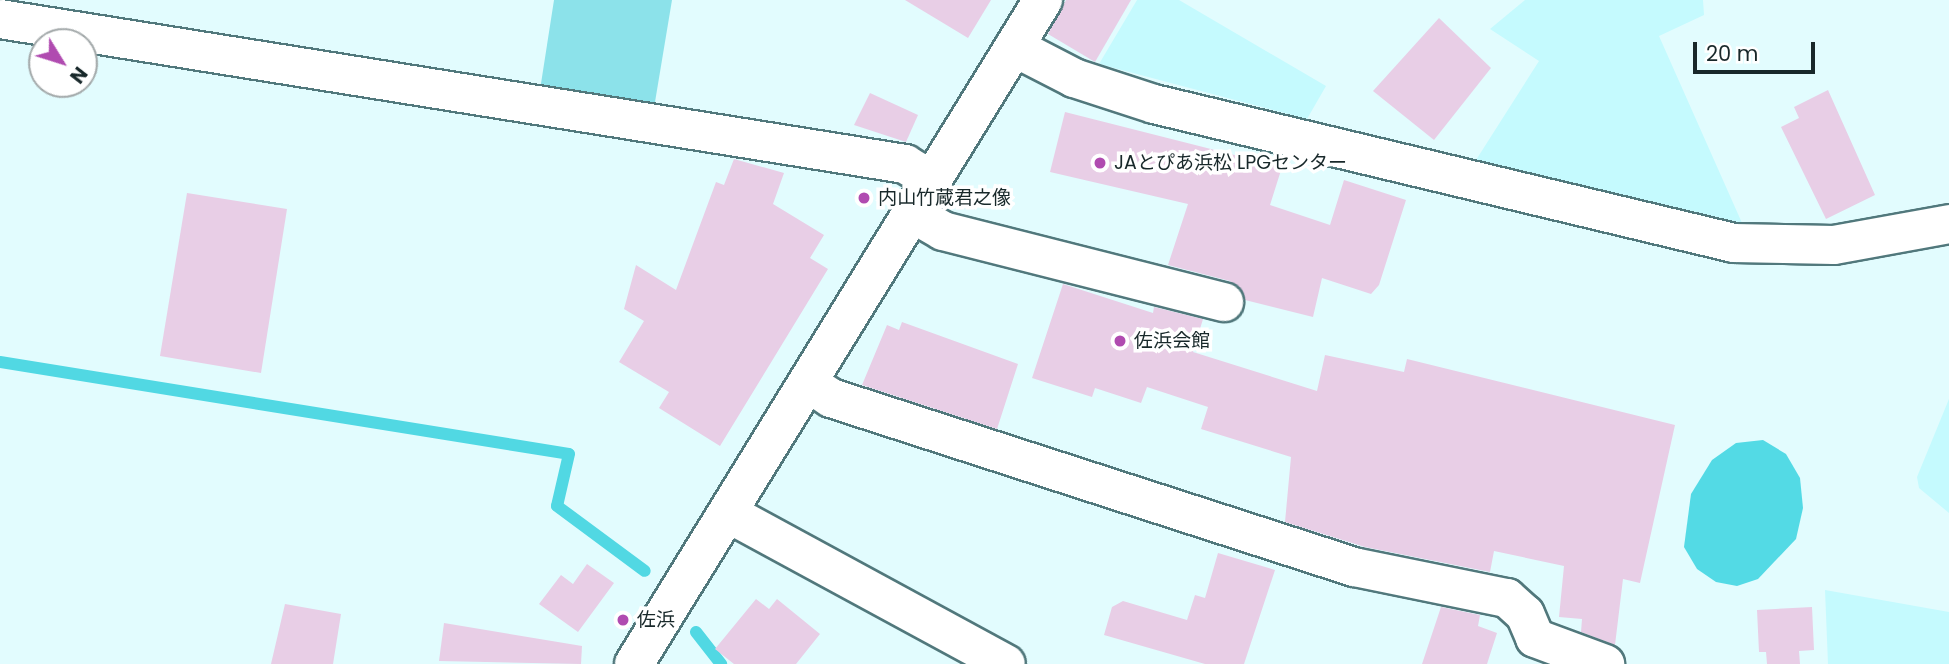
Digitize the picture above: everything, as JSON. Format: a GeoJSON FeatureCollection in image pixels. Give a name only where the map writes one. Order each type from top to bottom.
{"type":"FeatureCollection","features":[{"type":"Feature","properties":{"kind":"street"},"geometry":{"type":"LineString","coordinates":[[634,664],[1043,0]]}},
{"type":"Feature","properties":{"kind":"street"},"geometry":{"type":"LineString","coordinates":[[0,19],[905,164],[932,180]]}},
{"type":"Feature","properties":{"kind":"street"},"geometry":{"type":"LineString","coordinates":[[1014,47],[1074,78],[1154,104],[1734,243],[1834,246],[1949,224]]}},
{"type":"Feature","properties":{"kind":"street"},"geometry":{"type":"LineString","coordinates":[[912,212],[943,231],[1224,302]]}},
{"type":"Feature","properties":{"kind":"street"},"geometry":{"type":"LineString","coordinates":[[808,383],[831,398],[1354,567],[1507,598],[1525,614],[1535,638],[1605,664]]}},
{"type":"Feature","properties":{"kind":"street"},"geometry":{"type":"LineString","coordinates":[[728,513],[1006,664]]}},
{"type":"Feature","properties":{"kind":"shaded area"},"geometry":{"type":"Polygon","coordinates":[[[554,0],[672,0],[654,108],[540,90],[554,0]]]}},
{"type":"Feature","properties":{"kind":"shaded area"},"geometry":{"type":"Polygon","coordinates":[[[1137,0],[1179,0],[1326,86],[1307,119],[1099,64],[1137,0]]]}},
{"type":"Feature","properties":{"kind":"shaded area"},"geometry":{"type":"Polygon","coordinates":[[[1525,0],[1703,0],[1704,15],[1659,36],[1742,223],[1476,160],[1539,61],[1490,29],[1525,0]]]}},
{"type":"Feature","properties":{"kind":"shaded area"},"geometry":{"type":"Polygon","coordinates":[[[1949,399],[1949,513],[1919,488],[1917,477],[1949,399]]]}},
{"type":"Feature","properties":{"kind":"shaded area"},"geometry":{"type":"Polygon","coordinates":[[[1763,440],[1786,454],[1800,478],[1803,508],[1796,539],[1758,579],[1737,586],[1716,582],[1697,569],[1684,547],[1691,494],[1712,460],[1736,443],[1763,440]]]}},
{"type":"Feature","properties":{"kind":"shaded area"},"geometry":{"type":"Polygon","coordinates":[[[1825,590],[1949,612],[1949,664],[1828,664],[1825,590]]]}},
{"type":"Feature","properties":{"kind":"building"},"geometry":{"type":"Polygon","coordinates":[[[905,0],[991,0],[968,38],[905,0]]]}},
{"type":"Feature","properties":{"kind":"building"},"geometry":{"type":"Polygon","coordinates":[[[1066,0],[1131,0],[1095,62],[1048,34],[1066,0]]]}},
{"type":"Feature","properties":{"kind":"building"},"geometry":{"type":"Polygon","coordinates":[[[1439,18],[1491,68],[1434,140],[1373,91],[1439,18]]]}},
{"type":"Feature","properties":{"kind":"building"},"geometry":{"type":"Polygon","coordinates":[[[1828,90],[1875,195],[1826,219],[1781,127],[1799,118],[1794,107],[1828,90]]]}},
{"type":"Feature","properties":{"kind":"building"},"geometry":{"type":"Polygon","coordinates":[[[870,93],[918,115],[906,142],[854,125],[870,93]]]}},
{"type":"Feature","properties":{"kind":"building"},"geometry":{"type":"Polygon","coordinates":[[[1065,112],[1282,167],[1270,205],[1330,225],[1344,180],[1406,200],[1379,285],[1371,294],[1322,278],[1313,317],[1245,300],[1230,281],[1168,265],[1188,204],[1050,172],[1065,112]]]}},
{"type":"Feature","properties":{"kind":"building"},"geometry":{"type":"Polygon","coordinates":[[[734,159],[784,173],[773,204],[824,235],[810,258],[828,269],[720,446],[659,408],[669,392],[619,362],[644,321],[624,309],[636,265],[676,290],[716,182],[724,185],[734,159]]]}},
{"type":"Feature","properties":{"kind":"building"},"geometry":{"type":"Polygon","coordinates":[[[187,193],[287,209],[261,373],[160,356],[187,193]]]}},
{"type":"Feature","properties":{"kind":"building"},"geometry":{"type":"Polygon","coordinates":[[[1063,284],[1153,313],[1154,307],[1203,319],[1193,352],[1317,391],[1325,355],[1404,372],[1407,359],[1675,425],[1640,583],[1623,579],[1615,645],[1581,632],[1582,619],[1559,617],[1564,566],[1494,551],[1490,572],[1365,547],[1285,522],[1291,457],[1201,429],[1208,407],[1147,387],[1141,403],[1095,388],[1092,397],[1032,378],[1063,284]]]}},
{"type":"Feature","properties":{"kind":"building"},"geometry":{"type":"Polygon","coordinates":[[[902,322],[1018,364],[997,429],[862,385],[887,325],[899,330],[902,322]]]}},
{"type":"Feature","properties":{"kind":"building"},"geometry":{"type":"Polygon","coordinates":[[[1218,553],[1275,570],[1244,664],[1205,664],[1104,635],[1112,607],[1123,601],[1187,620],[1195,595],[1205,598],[1218,553]]]}},
{"type":"Feature","properties":{"kind":"building"},"geometry":{"type":"Polygon","coordinates":[[[587,564],[614,583],[578,632],[539,604],[561,575],[573,584],[587,564]]]}},
{"type":"Feature","properties":{"kind":"building"},"geometry":{"type":"Polygon","coordinates":[[[756,599],[769,609],[777,599],[820,634],[796,664],[734,664],[715,649],[756,599]]]}},
{"type":"Feature","properties":{"kind":"building"},"geometry":{"type":"Polygon","coordinates":[[[285,604],[341,614],[333,664],[271,664],[285,604]]]}},
{"type":"Feature","properties":{"kind":"building"},"geometry":{"type":"Polygon","coordinates":[[[1441,607],[1480,615],[1478,626],[1497,633],[1487,664],[1422,664],[1441,607]]]}},
{"type":"Feature","properties":{"kind":"building"},"geometry":{"type":"Polygon","coordinates":[[[1812,607],[1814,650],[1799,651],[1800,664],[1767,664],[1766,652],[1759,652],[1757,610],[1812,607]]]}},
{"type":"Feature","properties":{"kind":"building"},"geometry":{"type":"Polygon","coordinates":[[[444,623],[582,646],[581,664],[439,661],[444,623]]]}},
{"type":"Feature","properties":{"kind":"waterway"},"geometry":{"type":"LineString","coordinates":[[0,362],[569,454],[557,506],[645,571]]}},
{"type":"Feature","properties":{"kind":"waterway"},"geometry":{"type":"LineString","coordinates":[[696,632],[721,664]]}},
{"type":"Feature","properties":{"kind":"place","name":"JAとぴあ浜松 LPGセンター"},"geometry":{"type":"Point","coordinates":[1100,163]}},
{"type":"Feature","properties":{"kind":"place","name":"内山竹蔵君之像"},"geometry":{"type":"Point","coordinates":[864,198]}},
{"type":"Feature","properties":{"kind":"place","name":"佐浜会館"},"geometry":{"type":"Point","coordinates":[1120,341]}},
{"type":"Feature","properties":{"kind":"place","name":"佐浜"},"geometry":{"type":"Point","coordinates":[623,620]}}]}
